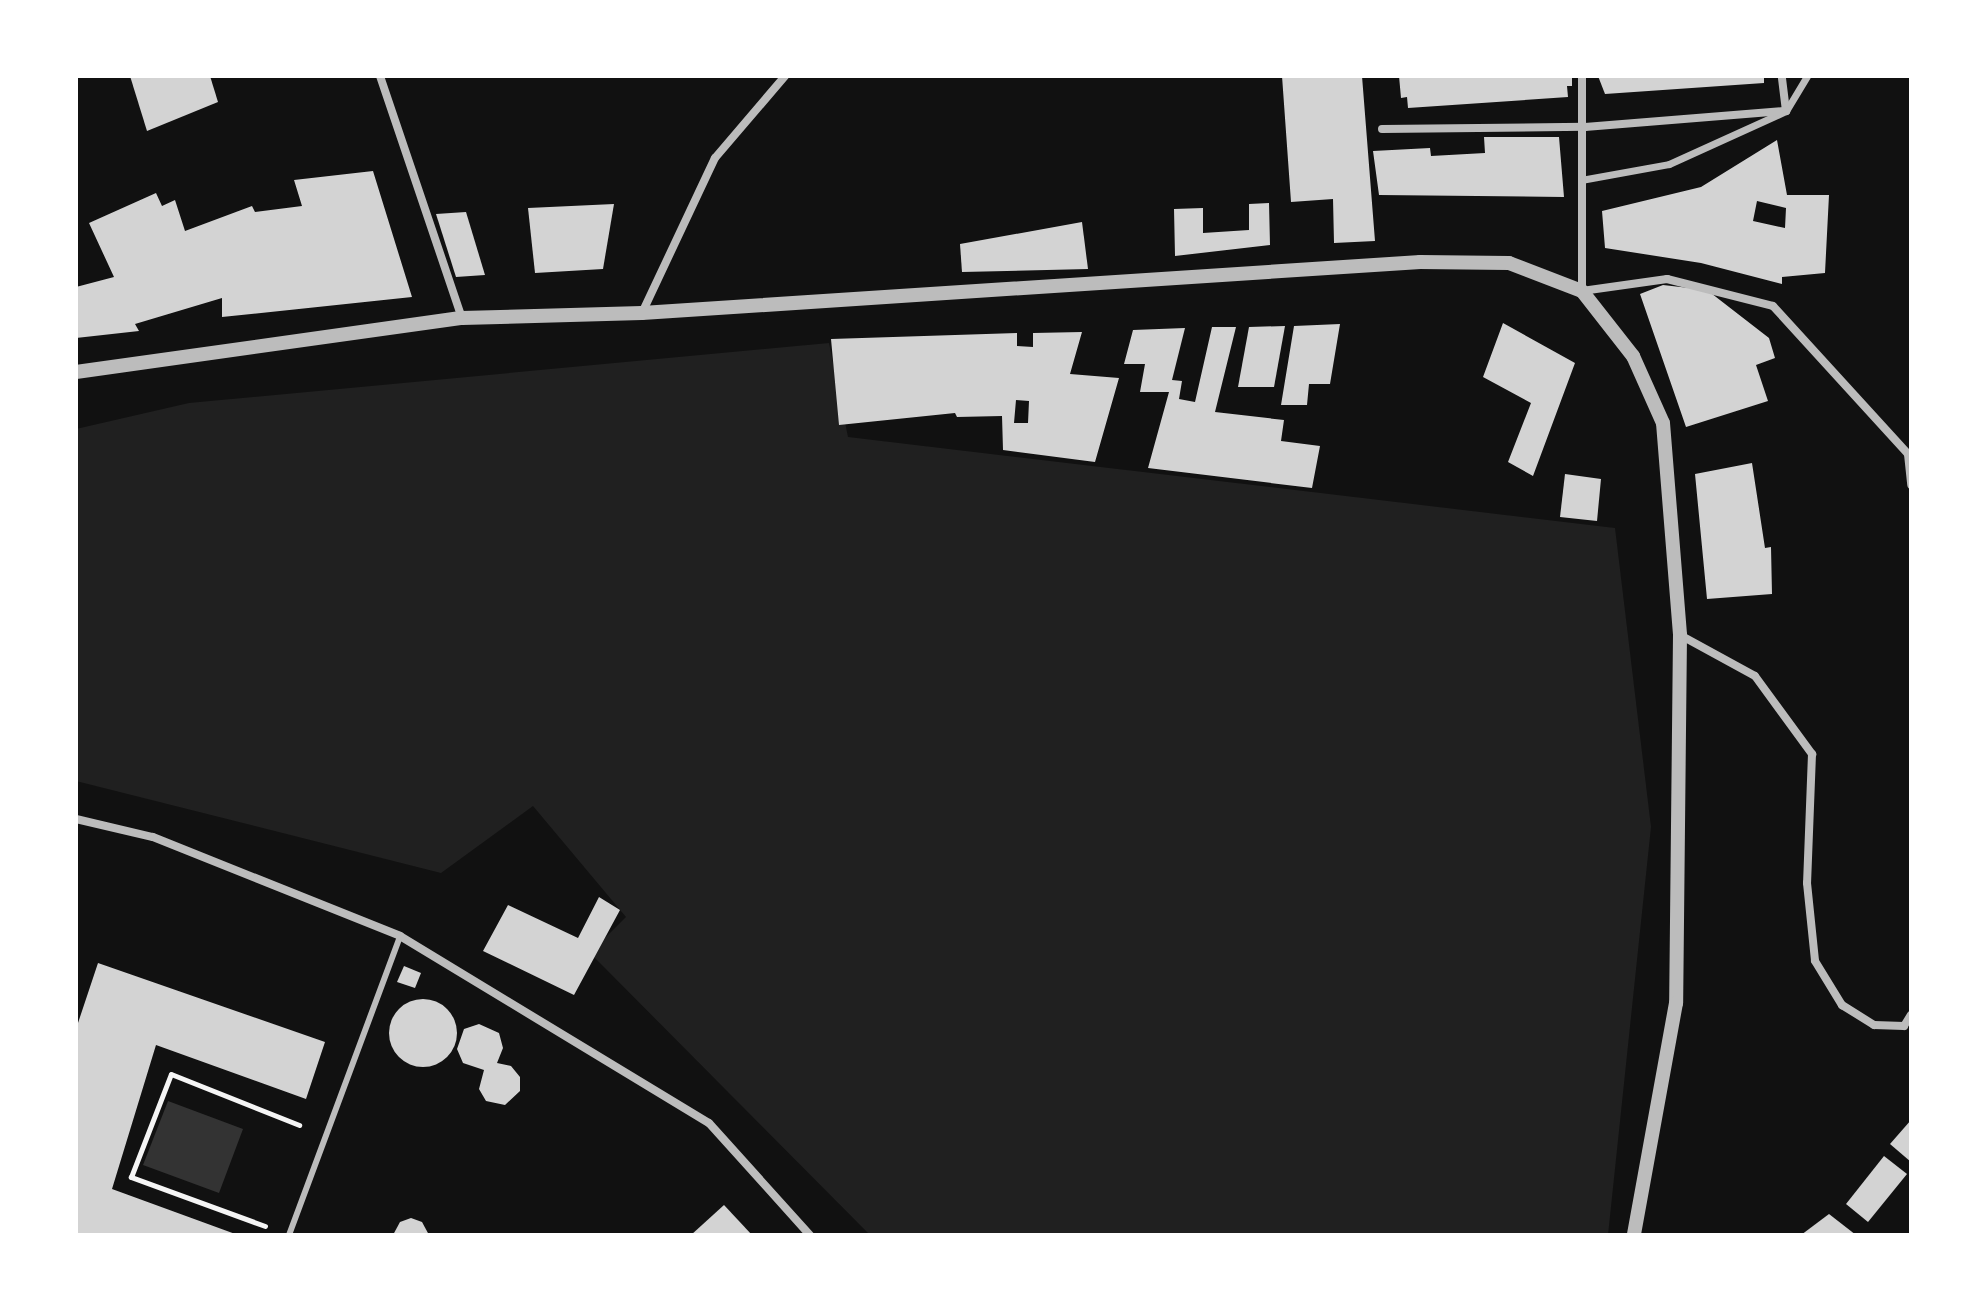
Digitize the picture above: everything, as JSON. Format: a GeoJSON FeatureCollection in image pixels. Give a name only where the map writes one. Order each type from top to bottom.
{"type":"FeatureCollection","features":[{"type":"Feature","properties":{"kind":"street"},"geometry":{"type":"LineString","coordinates":[[380,76],[462,318]]}},
{"type":"Feature","properties":{"kind":"street"},"geometry":{"type":"LineString","coordinates":[[642,313],[715,158],[785,76]]}},
{"type":"Feature","properties":{"kind":"street"},"geometry":{"type":"LineString","coordinates":[[1582,76],[1585,127],[1581,180],[1582,291],[1633,356],[1663,423],[1680,635],[1676,1003],[1634,1235]]}},
{"type":"Feature","properties":{"kind":"street"},"geometry":{"type":"LineString","coordinates":[[1782,76],[1786,111]]}},
{"type":"Feature","properties":{"kind":"street"},"geometry":{"type":"LineString","coordinates":[[1581,180],[1669,164],[1786,111],[1807,76]]}},
{"type":"Feature","properties":{"kind":"street"},"geometry":{"type":"LineString","coordinates":[[1382,129],[1585,127],[1786,111]]}},
{"type":"Feature","properties":{"kind":"street"},"geometry":{"type":"LineString","coordinates":[[76,372],[462,318],[642,313],[1420,262],[1509,263],[1582,291],[1667,279],[1773,306],[1908,454],[1911,485]]}},
{"type":"Feature","properties":{"kind":"street"},"geometry":{"type":"LineString","coordinates":[[1680,635],[1755,676],[1812,754],[1807,883],[1815,961],[1842,1005],[1874,1025],[1904,1026],[1911,1015]]}},
{"type":"Feature","properties":{"kind":"street"},"geometry":{"type":"LineString","coordinates":[[76,819],[153,837],[400,936],[709,1123],[810,1235]]}},
{"type":"Feature","properties":{"kind":"lane"},"geometry":{"type":"LineString","coordinates":[[289,1235],[400,936]]}},
{"type":"Feature","properties":{"kind":"path"},"geometry":{"type":"LineString","coordinates":[[274,1230],[131,1177],[171,1074],[327,1136]]}},
{"type":"Feature","properties":{"kind":"shaded area"},"geometry":{"type":"Polygon","coordinates":[[[829,343],[848,437],[1615,528],[1651,827],[1608,1235],[870,1235],[590,953],[626,917],[533,806],[441,873],[76,781],[76,429],[189,403],[829,343]]]}},
{"type":"Feature","properties":{"kind":"shaded area"},"geometry":{"type":"Polygon","coordinates":[[[168,1101],[243,1129],[219,1193],[143,1165],[168,1101]]]}},
{"type":"Feature","properties":{"kind":"building"},"geometry":{"type":"Polygon","coordinates":[[[130,76],[210,76],[218,102],[147,131],[130,76]]]}},
{"type":"Feature","properties":{"kind":"building"},"geometry":{"type":"Polygon","coordinates":[[[1282,76],[1362,76],[1375,241],[1334,243],[1333,199],[1291,202],[1282,76]]]}},
{"type":"Feature","properties":{"kind":"building"},"geometry":{"type":"Polygon","coordinates":[[[1399,76],[1572,76],[1572,86],[1567,86],[1568,97],[1408,108],[1407,97],[1401,98],[1399,76]]]}},
{"type":"Feature","properties":{"kind":"building"},"geometry":{"type":"Polygon","coordinates":[[[1598,76],[1764,76],[1764,83],[1605,94],[1598,76]]]}},
{"type":"Feature","properties":{"kind":"building"},"geometry":{"type":"Polygon","coordinates":[[[1484,137],[1559,137],[1564,197],[1379,195],[1373,151],[1430,148],[1431,156],[1485,153],[1484,137]]]}},
{"type":"Feature","properties":{"kind":"building"},"geometry":{"type":"Polygon","coordinates":[[[1777,140],[1787,195],[1829,195],[1825,273],[1782,277],[1782,284],[1701,263],[1605,248],[1602,211],[1701,187],[1777,140]],[[1757,201],[1753,221],[1785,228],[1786,208],[1757,201]]]}},
{"type":"Feature","properties":{"kind":"building"},"geometry":{"type":"Polygon","coordinates":[[[373,171],[412,297],[222,317],[222,298],[135,324],[139,331],[76,338],[76,287],[114,277],[89,223],[156,193],[162,206],[175,200],[185,231],[252,206],[255,212],[302,206],[294,180],[373,171]]]}},
{"type":"Feature","properties":{"kind":"building"},"geometry":{"type":"Polygon","coordinates":[[[1269,203],[1270,245],[1175,256],[1174,209],[1203,208],[1203,233],[1249,230],[1249,204],[1269,203]]]}},
{"type":"Feature","properties":{"kind":"building"},"geometry":{"type":"Polygon","coordinates":[[[614,204],[603,269],[535,273],[528,208],[614,204]]]}},
{"type":"Feature","properties":{"kind":"building"},"geometry":{"type":"Polygon","coordinates":[[[466,212],[485,275],[456,277],[436,214],[466,212]]]}},
{"type":"Feature","properties":{"kind":"building"},"geometry":{"type":"Polygon","coordinates":[[[1082,222],[1088,269],[962,272],[960,244],[1082,222]]]}},
{"type":"Feature","properties":{"kind":"building"},"geometry":{"type":"Polygon","coordinates":[[[1663,285],[1707,290],[1769,338],[1775,358],[1756,365],[1768,401],[1686,427],[1640,294],[1663,285]]]}},
{"type":"Feature","properties":{"kind":"building"},"geometry":{"type":"Polygon","coordinates":[[[1503,323],[1575,363],[1533,476],[1508,462],[1531,403],[1483,377],[1503,323]]]}},
{"type":"Feature","properties":{"kind":"building"},"geometry":{"type":"Polygon","coordinates":[[[1340,324],[1330,384],[1309,384],[1307,405],[1281,405],[1294,326],[1340,324]]]}},
{"type":"Feature","properties":{"kind":"building"},"geometry":{"type":"Polygon","coordinates":[[[1285,326],[1274,387],[1238,387],[1249,327],[1285,326]]]}},
{"type":"Feature","properties":{"kind":"building"},"geometry":{"type":"Polygon","coordinates":[[[1212,327],[1236,327],[1215,412],[1284,420],[1281,441],[1320,446],[1312,488],[1148,468],[1169,392],[1140,392],[1145,364],[1124,364],[1133,330],[1185,328],[1172,380],[1182,381],[1179,399],[1195,402],[1212,327]]]}},
{"type":"Feature","properties":{"kind":"building"},"geometry":{"type":"Polygon","coordinates":[[[1082,332],[1070,374],[1119,378],[1095,462],[1003,450],[1002,416],[957,417],[955,413],[839,425],[831,339],[1017,333],[1017,346],[1033,347],[1033,333],[1082,332]],[[1016,400],[1014,423],[1028,423],[1029,401],[1016,400]]]}},
{"type":"Feature","properties":{"kind":"building"},"geometry":{"type":"Polygon","coordinates":[[[1752,463],[1765,548],[1771,547],[1772,594],[1707,599],[1695,474],[1752,463]]]}},
{"type":"Feature","properties":{"kind":"building"},"geometry":{"type":"Polygon","coordinates":[[[1565,474],[1601,479],[1597,521],[1560,517],[1565,474]]]}},
{"type":"Feature","properties":{"kind":"building"},"geometry":{"type":"Polygon","coordinates":[[[599,897],[620,910],[574,995],[483,951],[508,905],[578,938],[599,897]]]}},
{"type":"Feature","properties":{"kind":"building"},"geometry":{"type":"Polygon","coordinates":[[[98,963],[325,1042],[306,1099],[156,1045],[112,1189],[238,1235],[76,1235],[76,1029],[98,963]]]}},
{"type":"Feature","properties":{"kind":"building"},"geometry":{"type":"Polygon","coordinates":[[[404,966],[421,973],[415,988],[397,982],[404,966]]]}},
{"type":"Feature","properties":{"kind":"building"},"geometry":{"type":"Polygon","coordinates":[[[416,999],[430,999],[442,1004],[452,1014],[457,1033],[452,1052],[442,1062],[430,1067],[416,1067],[404,1062],[394,1052],[389,1040],[389,1026],[394,1014],[404,1004],[416,999]]]}},
{"type":"Feature","properties":{"kind":"building"},"geometry":{"type":"Polygon","coordinates":[[[479,1024],[499,1033],[503,1048],[497,1063],[511,1066],[520,1077],[520,1091],[505,1105],[486,1101],[479,1089],[484,1070],[463,1063],[457,1049],[464,1029],[479,1024]]]}},
{"type":"Feature","properties":{"kind":"building"},"geometry":{"type":"Polygon","coordinates":[[[1911,1120],[1911,1162],[1890,1144],[1911,1120]]]}},
{"type":"Feature","properties":{"kind":"building"},"geometry":{"type":"Polygon","coordinates":[[[1884,1156],[1907,1174],[1868,1222],[1846,1204],[1884,1156]]]}},
{"type":"Feature","properties":{"kind":"building"},"geometry":{"type":"Polygon","coordinates":[[[724,1205],[752,1235],[691,1235],[724,1205]]]}},
{"type":"Feature","properties":{"kind":"building"},"geometry":{"type":"Polygon","coordinates":[[[1829,1214],[1856,1235],[1801,1235],[1829,1214]]]}},
{"type":"Feature","properties":{"kind":"building"},"geometry":{"type":"Polygon","coordinates":[[[411,1218],[422,1222],[429,1235],[393,1235],[400,1222],[411,1218]]]}}]}
